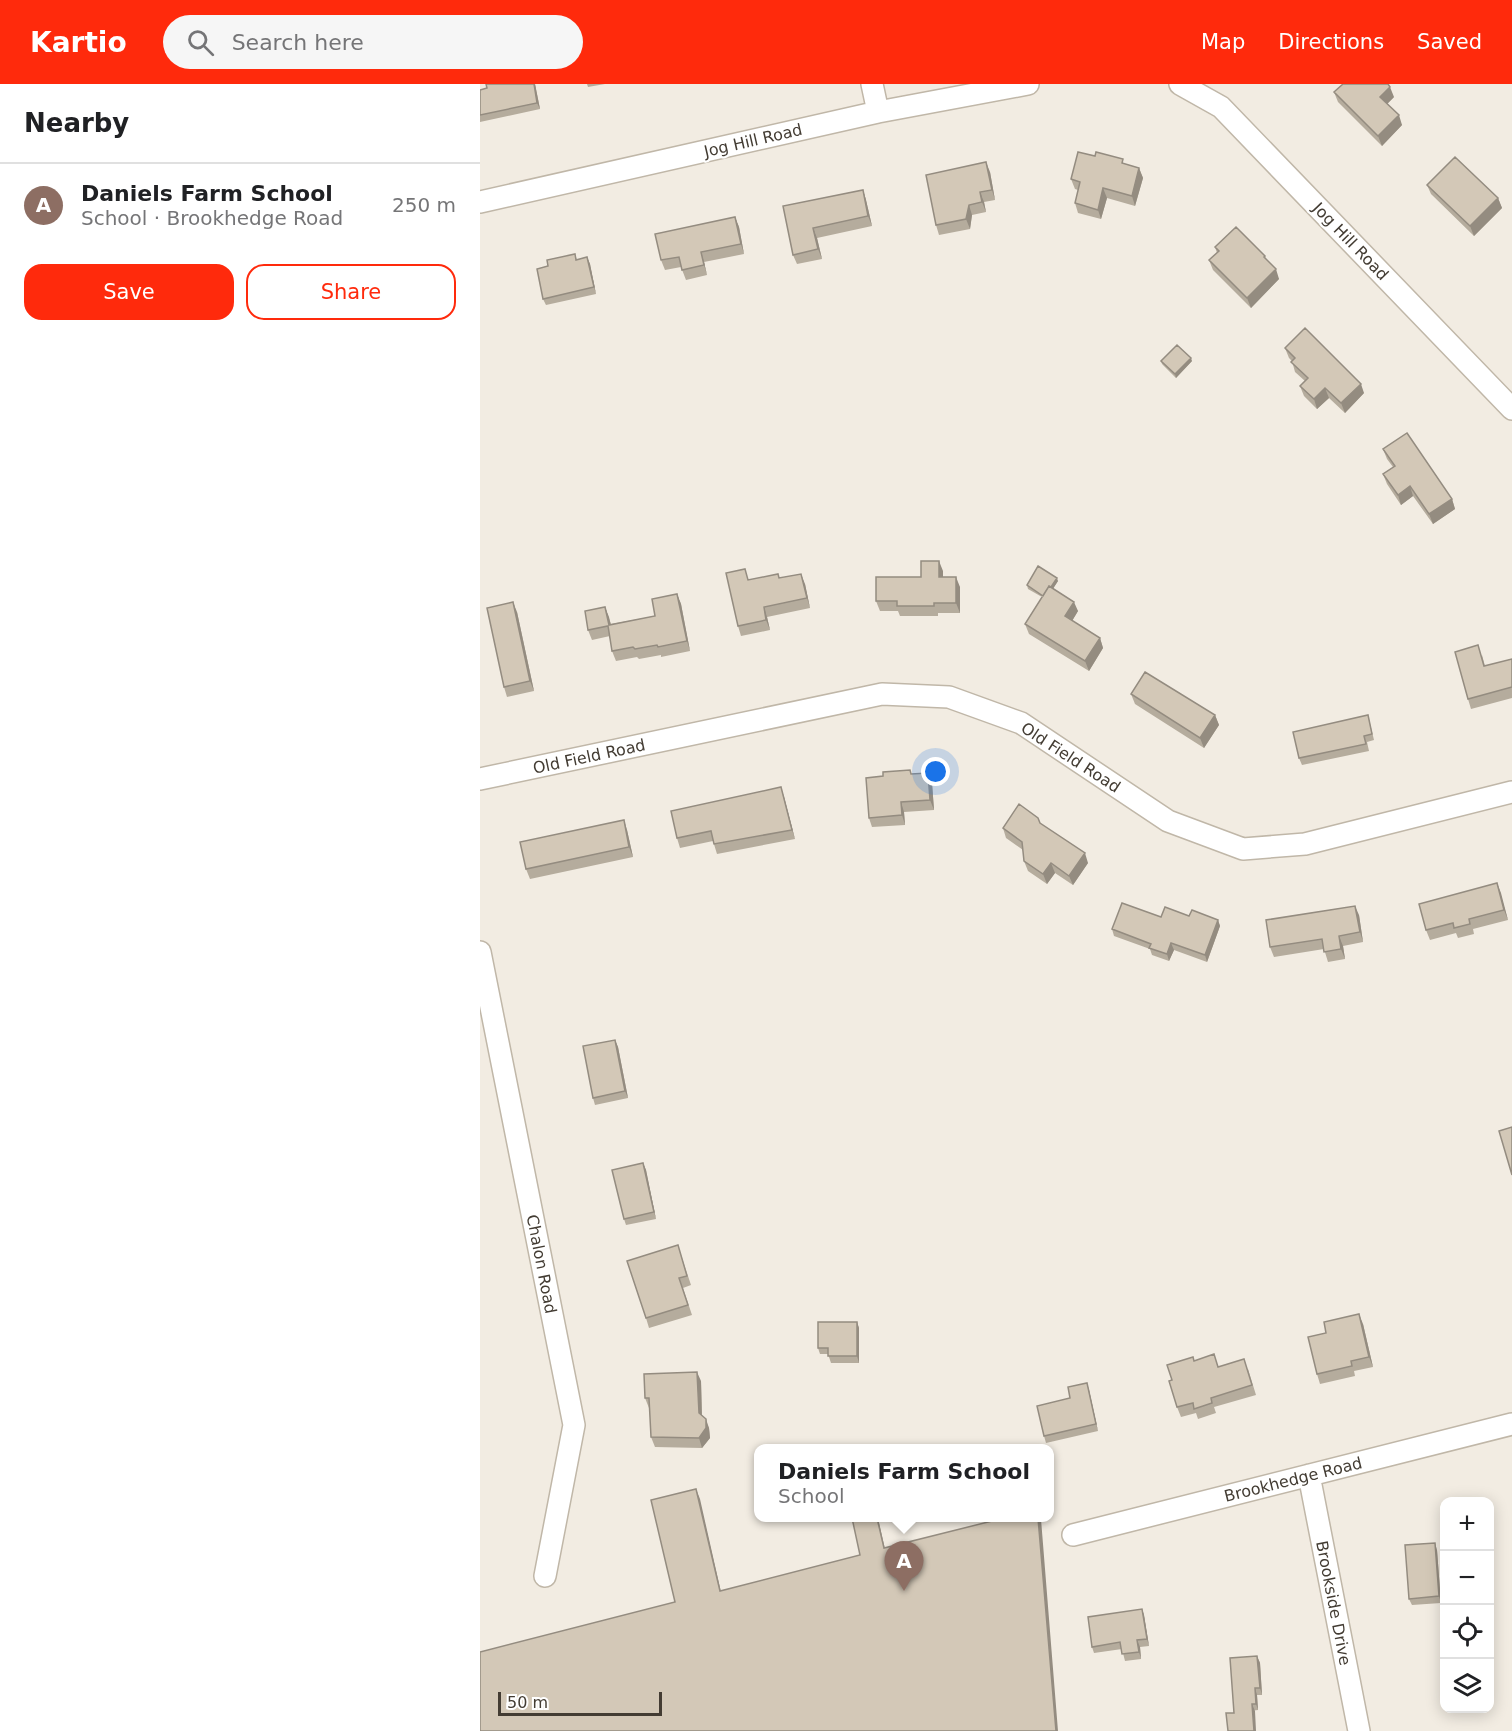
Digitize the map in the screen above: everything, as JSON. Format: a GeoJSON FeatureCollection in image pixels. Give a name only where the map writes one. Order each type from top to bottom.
{"type":"FeatureCollection","features":[{"type":"Feature","properties":{"kind":"street"},"geometry":{"type":"LineString","coordinates":[[872,84],[878,112]]}},
{"type":"Feature","properties":{"kind":"street","name":"Jog Hill Road"},"geometry":{"type":"LineString","coordinates":[[480,202],[878,112],[1028,84]]}},
{"type":"Feature","properties":{"kind":"street","name":"Jog Hill Road"},"geometry":{"type":"LineString","coordinates":[[1180,84],[1221,107],[1512,409]]}},
{"type":"Feature","properties":{"kind":"street","name":"Old Field Road"},"geometry":{"type":"LineString","coordinates":[[480,779],[882,694],[949,697],[1021,723],[1168,821],[1243,849],[1305,844],[1512,792]]}},
{"type":"Feature","properties":{"kind":"street","name":"Chalon Road"},"geometry":{"type":"LineString","coordinates":[[480,952],[574,1425],[545,1576]]}},
{"type":"Feature","properties":{"kind":"street","name":"Brookhedge Road"},"geometry":{"type":"LineString","coordinates":[[1073,1535],[1512,1424]]}},
{"type":"Feature","properties":{"kind":"street","name":"Brookside Drive"},"geometry":{"type":"LineString","coordinates":[[1309,1475],[1359,1731]]}},
{"type":"Feature","properties":{"kind":"building"},"geometry":{"type":"Polygon","coordinates":[[[486,84],[534,84],[537,103],[480,115],[480,90],[487,88],[486,84]]]}},
{"type":"Feature","properties":{"kind":"building"},"geometry":{"type":"Polygon","coordinates":[[[1343,84],[1388,84],[1390,87],[1380,97],[1399,115],[1378,136],[1334,92],[1343,84]]]}},
{"type":"Feature","properties":{"kind":"building"},"geometry":{"type":"Polygon","coordinates":[[[1078,152],[1095,156],[1096,152],[1123,159],[1122,163],[1139,168],[1132,196],[1103,188],[1098,210],[1075,203],[1080,182],[1071,179],[1078,152]]]}},
{"type":"Feature","properties":{"kind":"building"},"geometry":{"type":"Polygon","coordinates":[[[1455,157],[1498,198],[1470,226],[1427,185],[1455,157]]]}},
{"type":"Feature","properties":{"kind":"building"},"geometry":{"type":"Polygon","coordinates":[[[986,162],[992,190],[980,192],[982,202],[969,205],[966,219],[936,225],[926,175],[986,162]]]}},
{"type":"Feature","properties":{"kind":"building"},"geometry":{"type":"Polygon","coordinates":[[[863,190],[868,216],[813,228],[818,249],[793,255],[783,206],[863,190]]]}},
{"type":"Feature","properties":{"kind":"building"},"geometry":{"type":"Polygon","coordinates":[[[735,217],[741,244],[701,252],[704,265],[682,270],[679,257],[661,260],[655,234],[735,217]]]}},
{"type":"Feature","properties":{"kind":"building"},"geometry":{"type":"Polygon","coordinates":[[[1236,227],[1276,269],[1247,298],[1209,260],[1219,251],[1215,247],[1236,227]]]}},
{"type":"Feature","properties":{"kind":"building"},"geometry":{"type":"Polygon","coordinates":[[[575,254],[576,260],[587,257],[594,287],[543,299],[537,269],[548,266],[547,260],[575,254]]]}},
{"type":"Feature","properties":{"kind":"building"},"geometry":{"type":"Polygon","coordinates":[[[1305,328],[1361,384],[1341,403],[1325,388],[1314,399],[1300,386],[1308,378],[1291,362],[1295,358],[1285,348],[1305,328]]]}},
{"type":"Feature","properties":{"kind":"building"},"geometry":{"type":"Polygon","coordinates":[[[1177,345],[1191,358],[1175,374],[1161,361],[1177,345]]]}},
{"type":"Feature","properties":{"kind":"building"},"geometry":{"type":"Polygon","coordinates":[[[1407,433],[1452,499],[1429,514],[1410,486],[1398,495],[1383,474],[1395,466],[1383,449],[1407,433]]]}},
{"type":"Feature","properties":{"kind":"building"},"geometry":{"type":"Polygon","coordinates":[[[921,561],[939,561],[939,577],[956,577],[956,603],[934,603],[934,606],[897,606],[897,601],[876,601],[876,577],[921,577],[921,561]]]}},
{"type":"Feature","properties":{"kind":"building"},"geometry":{"type":"Polygon","coordinates":[[[1038,566],[1057,578],[1043,596],[1027,585],[1038,566]]]}},
{"type":"Feature","properties":{"kind":"building"},"geometry":{"type":"Polygon","coordinates":[[[745,569],[748,580],[778,574],[779,578],[801,574],[807,598],[764,607],[766,620],[738,626],[726,573],[745,569]]]}},
{"type":"Feature","properties":{"kind":"building"},"geometry":{"type":"Polygon","coordinates":[[[1049,586],[1074,602],[1065,616],[1100,638],[1085,661],[1025,624],[1049,586]]]}},
{"type":"Feature","properties":{"kind":"building"},"geometry":{"type":"Polygon","coordinates":[[[677,594],[687,641],[658,647],[657,645],[635,649],[633,647],[612,651],[608,626],[588,630],[585,611],[605,607],[609,625],[655,616],[652,599],[677,594]]]}},
{"type":"Feature","properties":{"kind":"building"},"geometry":{"type":"Polygon","coordinates":[[[513,602],[530,681],[504,687],[487,608],[513,602]]]}},
{"type":"Feature","properties":{"kind":"building"},"geometry":{"type":"Polygon","coordinates":[[[1478,645],[1484,666],[1512,659],[1512,687],[1468,699],[1455,652],[1478,645]]]}},
{"type":"Feature","properties":{"kind":"building"},"geometry":{"type":"Polygon","coordinates":[[[1145,672],[1215,715],[1200,738],[1131,694],[1145,672]]]}},
{"type":"Feature","properties":{"kind":"building"},"geometry":{"type":"Polygon","coordinates":[[[1368,715],[1372,734],[1364,736],[1366,744],[1299,758],[1293,732],[1368,715]]]}},
{"type":"Feature","properties":{"kind":"building"},"geometry":{"type":"Polygon","coordinates":[[[910,770],[911,774],[928,773],[930,800],[901,802],[902,815],[869,818],[866,778],[883,776],[883,772],[910,770]]]}},
{"type":"Feature","properties":{"kind":"building"},"geometry":{"type":"Polygon","coordinates":[[[781,787],[792,830],[714,844],[711,831],[677,838],[671,811],[781,787]]]}},
{"type":"Feature","properties":{"kind":"building"},"geometry":{"type":"Polygon","coordinates":[[[1019,804],[1038,818],[1040,823],[1085,853],[1069,876],[1051,863],[1043,874],[1024,861],[1022,842],[1003,828],[1019,804]]]}},
{"type":"Feature","properties":{"kind":"building"},"geometry":{"type":"Polygon","coordinates":[[[624,820],[629,847],[526,869],[520,842],[624,820]]]}},
{"type":"Feature","properties":{"kind":"building"},"geometry":{"type":"Polygon","coordinates":[[[1497,883],[1504,910],[1469,919],[1470,924],[1454,928],[1453,923],[1426,930],[1419,904],[1497,883]]]}},
{"type":"Feature","properties":{"kind":"building"},"geometry":{"type":"Polygon","coordinates":[[[1122,903],[1161,917],[1165,907],[1189,916],[1192,910],[1218,920],[1205,955],[1171,943],[1167,954],[1149,948],[1151,944],[1112,929],[1122,903]]]}},
{"type":"Feature","properties":{"kind":"building"},"geometry":{"type":"Polygon","coordinates":[[[1355,906],[1360,932],[1339,936],[1341,949],[1324,952],[1322,939],[1270,947],[1266,920],[1355,906]]]}},
{"type":"Feature","properties":{"kind":"building"},"geometry":{"type":"Polygon","coordinates":[[[615,1040],[625,1091],[593,1098],[583,1046],[615,1040]]]}},
{"type":"Feature","properties":{"kind":"building"},"geometry":{"type":"Polygon","coordinates":[[[1512,1127],[1512,1175],[1499,1131],[1512,1127]]]}},
{"type":"Feature","properties":{"kind":"building"},"geometry":{"type":"Polygon","coordinates":[[[643,1163],[654,1212],[624,1219],[612,1170],[643,1163]]]}},
{"type":"Feature","properties":{"kind":"building"},"geometry":{"type":"Polygon","coordinates":[[[678,1245],[687,1276],[679,1278],[688,1305],[646,1318],[627,1261],[678,1245]]]}},
{"type":"Feature","properties":{"kind":"building"},"geometry":{"type":"Polygon","coordinates":[[[1359,1314],[1369,1357],[1351,1361],[1352,1366],[1317,1374],[1308,1337],[1326,1333],[1324,1322],[1359,1314]]]}},
{"type":"Feature","properties":{"kind":"building"},"geometry":{"type":"Polygon","coordinates":[[[818,1322],[857,1322],[857,1356],[828,1356],[828,1348],[818,1348],[818,1322]]]}},
{"type":"Feature","properties":{"kind":"building"},"geometry":{"type":"Polygon","coordinates":[[[1214,1354],[1218,1367],[1244,1359],[1252,1385],[1211,1398],[1212,1403],[1194,1409],[1193,1403],[1177,1407],[1167,1365],[1193,1357],[1194,1361],[1214,1354]]]}},
{"type":"Feature","properties":{"kind":"building"},"geometry":{"type":"Polygon","coordinates":[[[697,1372],[699,1413],[706,1419],[706,1428],[699,1438],[651,1437],[649,1398],[645,1398],[644,1374],[697,1372]]]}},
{"type":"Feature","properties":{"kind":"building"},"geometry":{"type":"Polygon","coordinates":[[[1087,1383],[1096,1424],[1044,1436],[1037,1406],[1070,1398],[1068,1387],[1087,1383]]]}},
{"type":"Feature","properties":{"kind":"building"},"geometry":{"type":"Polygon","coordinates":[[[696,1489],[720,1591],[860,1555],[853,1522],[878,1522],[884,1548],[988,1522],[1038,1522],[1056,1731],[480,1731],[480,1652],[675,1602],[651,1500],[696,1489]]]}},
{"type":"Feature","properties":{"kind":"building"},"geometry":{"type":"Polygon","coordinates":[[[1435,1543],[1439,1596],[1409,1599],[1405,1545],[1435,1543]]]}},
{"type":"Feature","properties":{"kind":"building"},"geometry":{"type":"Polygon","coordinates":[[[1142,1609],[1147,1639],[1137,1640],[1139,1652],[1122,1654],[1120,1642],[1092,1647],[1088,1617],[1142,1609]]]}},
{"type":"Feature","properties":{"kind":"building"},"geometry":{"type":"Polygon","coordinates":[[[1257,1656],[1260,1688],[1255,1688],[1256,1704],[1252,1704],[1254,1731],[1228,1731],[1226,1713],[1234,1713],[1230,1658],[1257,1656]]]}},
{"type":"Feature","properties":{"kind":"place","name":"Daniels Farm School"},"geometry":{"type":"Point","coordinates":[904,1591]}}]}
